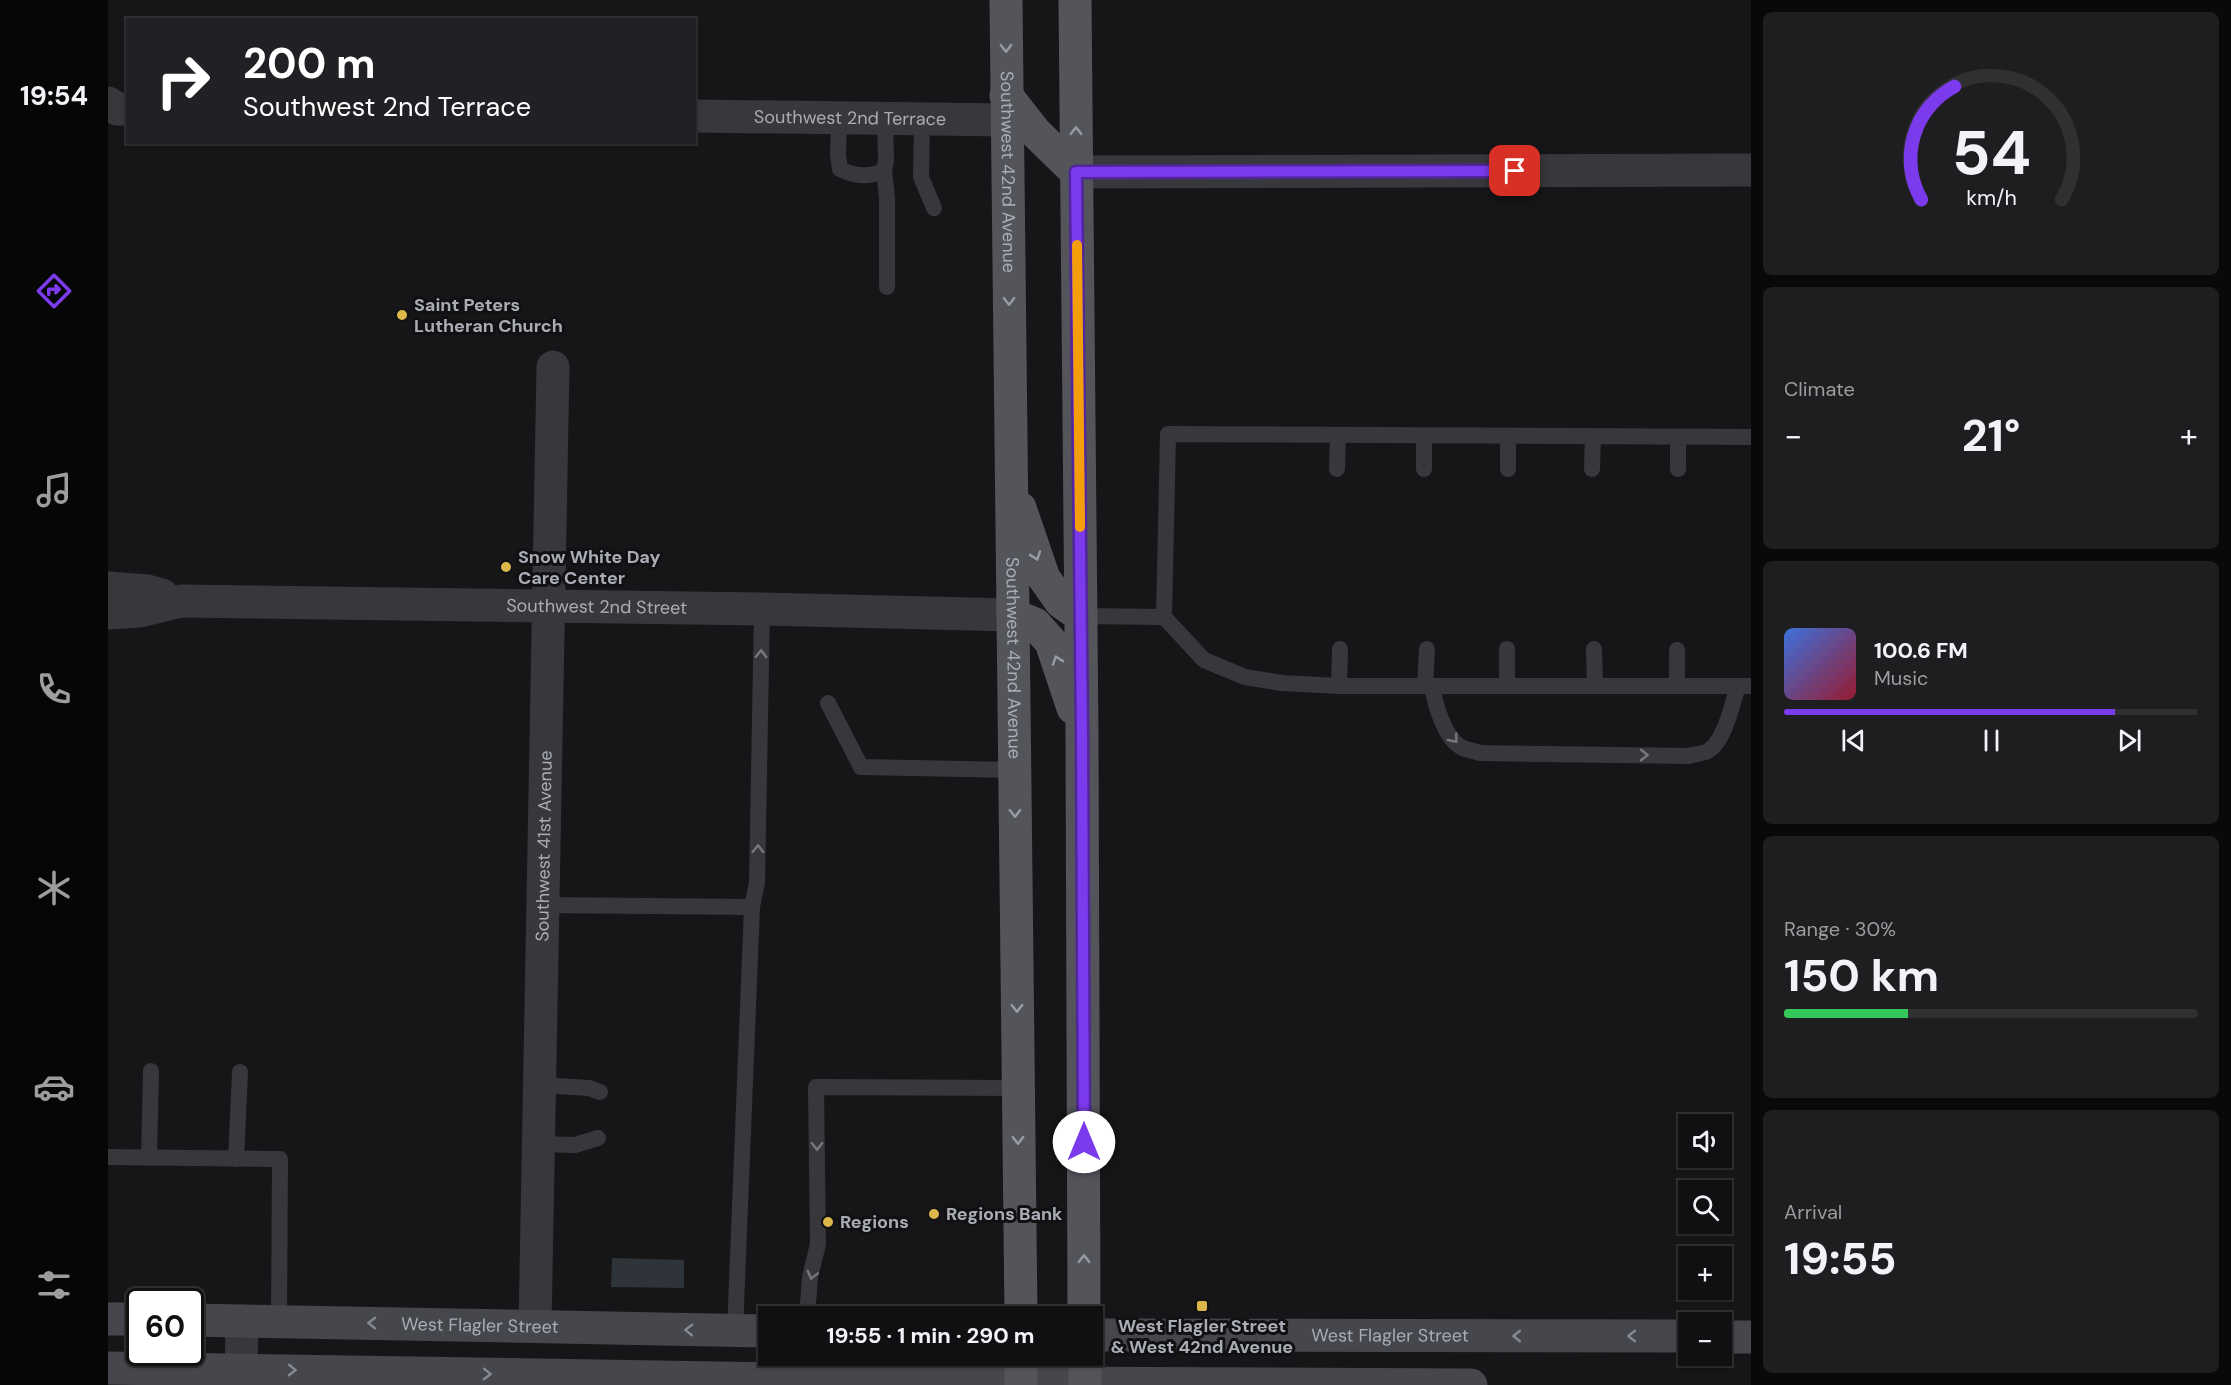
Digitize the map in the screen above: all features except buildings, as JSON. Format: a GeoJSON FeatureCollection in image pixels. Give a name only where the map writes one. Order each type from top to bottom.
{"type":"FeatureCollection","features":[{"type":"Feature","properties":{"kind":"main road","name":"Southwest 42nd Avenue"},"geometry":{"type":"LineString","coordinates":[[1006,0],[1021,1306]]}},
{"type":"Feature","properties":{"kind":"main road"},"geometry":{"type":"LineString","coordinates":[[1075,0],[1082,735],[1084,1306]]}},
{"type":"Feature","properties":{"kind":"main road"},"geometry":{"type":"LineString","coordinates":[[1006,107],[1076,172]]}},
{"type":"Feature","properties":{"kind":"main road"},"geometry":{"type":"LineString","coordinates":[[1011,481],[1044,578],[1061,602],[1081,616]]}},
{"type":"Feature","properties":{"kind":"main road"},"geometry":{"type":"LineString","coordinates":[[1013,615],[1035,624],[1051,642],[1082,735]]}},
{"type":"Feature","properties":{"kind":"main road"},"geometry":{"type":"LineString","coordinates":[[108,1318],[126,1319]]}},
{"type":"Feature","properties":{"kind":"main road","name":"West Flagler Street"},"geometry":{"type":"LineString","coordinates":[[204,1320],[758,1331]]}},
{"type":"Feature","properties":{"kind":"main road","name":"West Flagler Street"},"geometry":{"type":"LineString","coordinates":[[1103,1335],[1678,1336]]}},
{"type":"Feature","properties":{"kind":"main road"},"geometry":{"type":"LineString","coordinates":[[1732,1336],[1751,1337]]}},
{"type":"Feature","properties":{"kind":"main road"},"geometry":{"type":"LineString","coordinates":[[108,1368],[241,1377],[841,1382],[1021,1375],[1085,1375],[1389,1385],[1471,1385]]}},
{"type":"Feature","properties":{"kind":"street","name":"Southwest 2nd Terrace"},"geometry":{"type":"LineString","coordinates":[[696,116],[921,119],[1006,107]]}},
{"type":"Feature","properties":{"kind":"street"},"geometry":{"type":"LineString","coordinates":[[1076,172],[1751,170]]}},
{"type":"Feature","properties":{"kind":"street","name":"Southwest 41st Avenue"},"geometry":{"type":"LineString","coordinates":[[536,1326],[553,367]]}},
{"type":"Feature","properties":{"kind":"street","name":"Southwest 2nd Street"},"geometry":{"type":"LineString","coordinates":[[108,588],[148,591],[181,601]]}},
{"type":"Feature","properties":{"kind":"street","name":"Southwest 2nd Street"},"geometry":{"type":"LineString","coordinates":[[108,613],[140,611],[181,601],[547,605],[1013,615]]}},
{"type":"Feature","properties":{"kind":"street"},"geometry":{"type":"LineString","coordinates":[[241,1377],[242,1321]]}},
{"type":"Feature","properties":{"kind":"lane"},"geometry":{"type":"LineString","coordinates":[[839,118],[840,169],[852,175],[878,174],[884,170]]}},
{"type":"Feature","properties":{"kind":"lane"},"geometry":{"type":"LineString","coordinates":[[885,118],[887,287]]}},
{"type":"Feature","properties":{"kind":"lane"},"geometry":{"type":"LineString","coordinates":[[921,119],[921,177],[934,208]]}},
{"type":"Feature","properties":{"kind":"lane"},"geometry":{"type":"LineString","coordinates":[[1427,649],[1428,686],[1445,728],[1460,747],[1480,753],[1689,756],[1707,752],[1716,744],[1744,686],[1507,685],[1428,686],[1339,686],[1282,683],[1245,677],[1204,660],[1164,617],[1168,434],[1751,437]]}},
{"type":"Feature","properties":{"kind":"lane"},"geometry":{"type":"LineString","coordinates":[[1337,468],[1338,436]]}},
{"type":"Feature","properties":{"kind":"lane"},"geometry":{"type":"LineString","coordinates":[[1424,436],[1424,469]]}},
{"type":"Feature","properties":{"kind":"lane"},"geometry":{"type":"LineString","coordinates":[[1508,437],[1508,469]]}},
{"type":"Feature","properties":{"kind":"lane"},"geometry":{"type":"LineString","coordinates":[[1592,469],[1593,437]]}},
{"type":"Feature","properties":{"kind":"lane"},"geometry":{"type":"LineString","coordinates":[[1678,437],[1678,470]]}},
{"type":"Feature","properties":{"kind":"lane"},"geometry":{"type":"LineString","coordinates":[[735,1331],[752,907],[757,883],[762,609]]}},
{"type":"Feature","properties":{"kind":"lane"},"geometry":{"type":"LineString","coordinates":[[1081,616],[1164,617]]}},
{"type":"Feature","properties":{"kind":"lane"},"geometry":{"type":"LineString","coordinates":[[1339,686],[1340,649]]}},
{"type":"Feature","properties":{"kind":"lane"},"geometry":{"type":"LineString","coordinates":[[1507,649],[1507,685]]}},
{"type":"Feature","properties":{"kind":"lane"},"geometry":{"type":"LineString","coordinates":[[1594,649],[1595,686]]}},
{"type":"Feature","properties":{"kind":"lane"},"geometry":{"type":"LineString","coordinates":[[1677,650],[1677,686]]}},
{"type":"Feature","properties":{"kind":"lane"},"geometry":{"type":"LineString","coordinates":[[828,703],[861,767],[1014,770]]}},
{"type":"Feature","properties":{"kind":"lane"},"geometry":{"type":"LineString","coordinates":[[543,905],[752,907]]}},
{"type":"Feature","properties":{"kind":"lane"},"geometry":{"type":"LineString","coordinates":[[149,1158],[151,1071]]}},
{"type":"Feature","properties":{"kind":"lane"},"geometry":{"type":"LineString","coordinates":[[236,1159],[240,1072]]}},
{"type":"Feature","properties":{"kind":"lane"},"geometry":{"type":"LineString","coordinates":[[540,1084],[589,1088],[600,1092]]}},
{"type":"Feature","properties":{"kind":"lane"},"geometry":{"type":"LineString","coordinates":[[807,1306],[818,1244],[816,1087],[1018,1088]]}},
{"type":"Feature","properties":{"kind":"lane"},"geometry":{"type":"LineString","coordinates":[[539,1144],[575,1145],[598,1138]]}},
{"type":"Feature","properties":{"kind":"lane"},"geometry":{"type":"LineString","coordinates":[[108,1157],[280,1159],[279,1322]]}},
{"type":"Feature","properties":{"kind":"shaded area"},"geometry":{"type":"Polygon","coordinates":[[[612,1258],[684,1260],[684,1288],[611,1287],[612,1258]]]}},
{"type":"Feature","properties":{"kind":"slow traffic"},"geometry":{"type":"LineString","coordinates":[[1077,245],[1080,527]]}},
{"type":"Feature","properties":{"kind":"place","name":"Saint Peters Lutheran Church"},"geometry":{"type":"Point","coordinates":[402,315]}},
{"type":"Feature","properties":{"kind":"place","name":"Snow White Day Care Center"},"geometry":{"type":"Point","coordinates":[506,567]}},
{"type":"Feature","properties":{"kind":"place","name":"Regions Bank"},"geometry":{"type":"Point","coordinates":[934,1214]}},
{"type":"Feature","properties":{"kind":"place","name":"Regions"},"geometry":{"type":"Point","coordinates":[828,1222]}},
{"type":"Feature","properties":{"kind":"place","name":"West Flagler Street & West 42nd Avenue"},"geometry":{"type":"Point","coordinates":[1202,1306]}},
{"type":"Feature","properties":{"kind":"route"},"geometry":{"type":"LineString","coordinates":[[1084,1142],[1076,172],[1515,171]]}}]}
